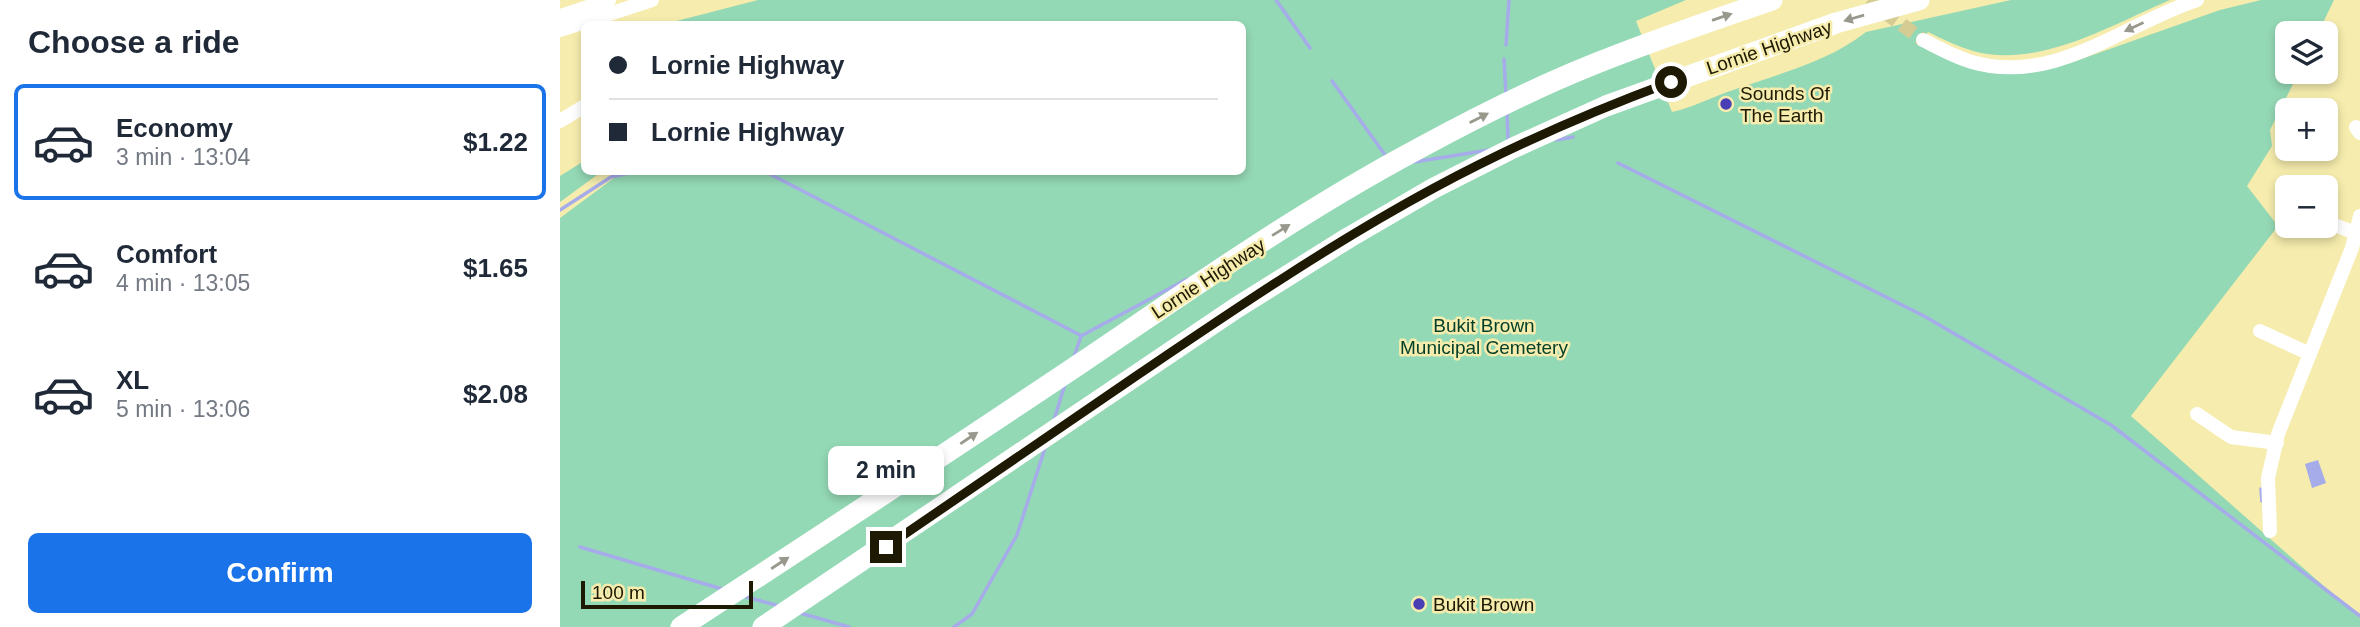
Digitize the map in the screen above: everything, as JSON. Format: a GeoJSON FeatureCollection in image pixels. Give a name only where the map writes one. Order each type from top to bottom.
{"type":"FeatureCollection","features":[{"type":"Feature","properties":{"kind":"highway","name":"Lornie Highway"},"geometry":{"type":"LineString","coordinates":[[681,627],[1218,271],[1328,201],[1414,151],[1585,68],[1672,34],[1772,0]]}},
{"type":"Feature","properties":{"kind":"highway","name":"Lornie Highway"},"geometry":{"type":"LineString","coordinates":[[763,627],[886,547],[1236,308],[1434,188],[1513,148],[1606,106],[1836,23],[1919,0]]}},
{"type":"Feature","properties":{"kind":"street"},"geometry":{"type":"LineString","coordinates":[[560,16],[609,0]]}},
{"type":"Feature","properties":{"kind":"street"},"geometry":{"type":"LineString","coordinates":[[588,21],[652,0]]}},
{"type":"Feature","properties":{"kind":"street"},"geometry":{"type":"LineString","coordinates":[[1923,40],[1975,63],[2012,67],[2036,65],[2055,62],[2091,48],[2197,0]]}},
{"type":"Feature","properties":{"kind":"street"},"geometry":{"type":"LineString","coordinates":[[560,30],[581,23]]}},
{"type":"Feature","properties":{"kind":"street"},"geometry":{"type":"LineString","coordinates":[[560,121],[581,108]]}},
{"type":"Feature","properties":{"kind":"street"},"geometry":{"type":"LineString","coordinates":[[2270,531],[2268,478],[2277,443],[2347,261],[2360,216]]}},
{"type":"Feature","properties":{"kind":"street"},"geometry":{"type":"LineString","coordinates":[[2338,226],[2356,233]]}},
{"type":"Feature","properties":{"kind":"street"},"geometry":{"type":"LineString","coordinates":[[2260,331],[2310,354]]}},
{"type":"Feature","properties":{"kind":"street"},"geometry":{"type":"LineString","coordinates":[[2197,414],[2231,437],[2277,443]]}},
{"type":"Feature","properties":{"kind":"green space","name":"Bukit Brown Municipal Cemetery"},"geometry":{"type":"Polygon","coordinates":[[[758,0],[1686,0],[1636,21],[1672,112],[1819,59],[1866,32],[2011,0],[2170,0],[2074,42],[2023,54],[1998,55],[1973,51],[1928,32],[1919,45],[1960,65],[2011,73],[2040,71],[2220,10],[2261,0],[2334,0],[2324,21],[2275,21],[2275,84],[2293,84],[2286,98],[2275,98],[2275,120],[2270,130],[2272,146],[2247,186],[2275,222],[2275,230],[2131,416],[2360,618],[2360,627],[560,627],[560,218],[618,175],[1246,175],[1246,21],[677,21],[758,0]]]}},
{"type":"Feature","properties":{"kind":"green space"},"geometry":{"type":"Polygon","coordinates":[[[581,163],[581,175],[597,175],[560,202],[560,176],[581,163]]]}},
{"type":"Feature","properties":{"kind":"water"},"geometry":{"type":"Polygon","coordinates":[[[2318,460],[2326,483],[2312,488],[2305,464],[2318,460]]]}},
{"type":"Feature","properties":{"kind":"waterway"},"geometry":{"type":"LineString","coordinates":[[1276,0],[1310,48]]}},
{"type":"Feature","properties":{"kind":"waterway"},"geometry":{"type":"LineString","coordinates":[[1506,45],[1509,0]]}},
{"type":"Feature","properties":{"kind":"waterway"},"geometry":{"type":"LineString","coordinates":[[1504,59],[1506,95]]}},
{"type":"Feature","properties":{"kind":"waterway"},"geometry":{"type":"LineString","coordinates":[[1332,81],[1388,159]]}},
{"type":"Feature","properties":{"kind":"waterway"},"geometry":{"type":"LineString","coordinates":[[1507,110],[1508,141]]}},
{"type":"Feature","properties":{"kind":"waterway"},"geometry":{"type":"LineString","coordinates":[[1556,140],[1573,137]]}},
{"type":"Feature","properties":{"kind":"waterway"},"geometry":{"type":"LineString","coordinates":[[1414,162],[1489,150]]}},
{"type":"Feature","properties":{"kind":"waterway"},"geometry":{"type":"LineString","coordinates":[[1618,163],[1924,316],[2111,425],[2360,616]]}},
{"type":"Feature","properties":{"kind":"waterway"},"geometry":{"type":"LineString","coordinates":[[560,210],[611,177],[620,175]]}},
{"type":"Feature","properties":{"kind":"waterway"},"geometry":{"type":"LineString","coordinates":[[772,175],[1080,335]]}},
{"type":"Feature","properties":{"kind":"waterway"},"geometry":{"type":"LineString","coordinates":[[1074,357],[1081,336],[1187,279]]}},
{"type":"Feature","properties":{"kind":"waterway"},"geometry":{"type":"LineString","coordinates":[[1054,420],[1065,384]]}},
{"type":"Feature","properties":{"kind":"waterway"},"geometry":{"type":"LineString","coordinates":[[954,627],[972,614],[1017,535],[1045,448]]}},
{"type":"Feature","properties":{"kind":"waterway"},"geometry":{"type":"LineString","coordinates":[[2261,489],[2262,501]]}},
{"type":"Feature","properties":{"kind":"waterway"},"geometry":{"type":"LineString","coordinates":[[580,547],[722,589]]}},
{"type":"Feature","properties":{"kind":"waterway"},"geometry":{"type":"LineString","coordinates":[[743,596],[779,606]]}},
{"type":"Feature","properties":{"kind":"waterway"},"geometry":{"type":"LineString","coordinates":[[800,613],[849,627]]}},
{"type":"Feature","properties":{"kind":"tunnel"},"geometry":{"type":"LineString","coordinates":[[1868,0],[1923,40]]}},
{"type":"Feature","properties":{"kind":"place","name":"Sounds Of The Earth"},"geometry":{"type":"Point","coordinates":[1726,104]}},
{"type":"Feature","properties":{"kind":"place","name":"Bukit Brown"},"geometry":{"type":"Point","coordinates":[1419,604]}},
{"type":"Feature","properties":{"kind":"route"},"geometry":{"type":"LineString","coordinates":[[886,547],[1236,308],[1348,238],[1434,188],[1513,148],[1606,106],[1671,82]]}}]}
